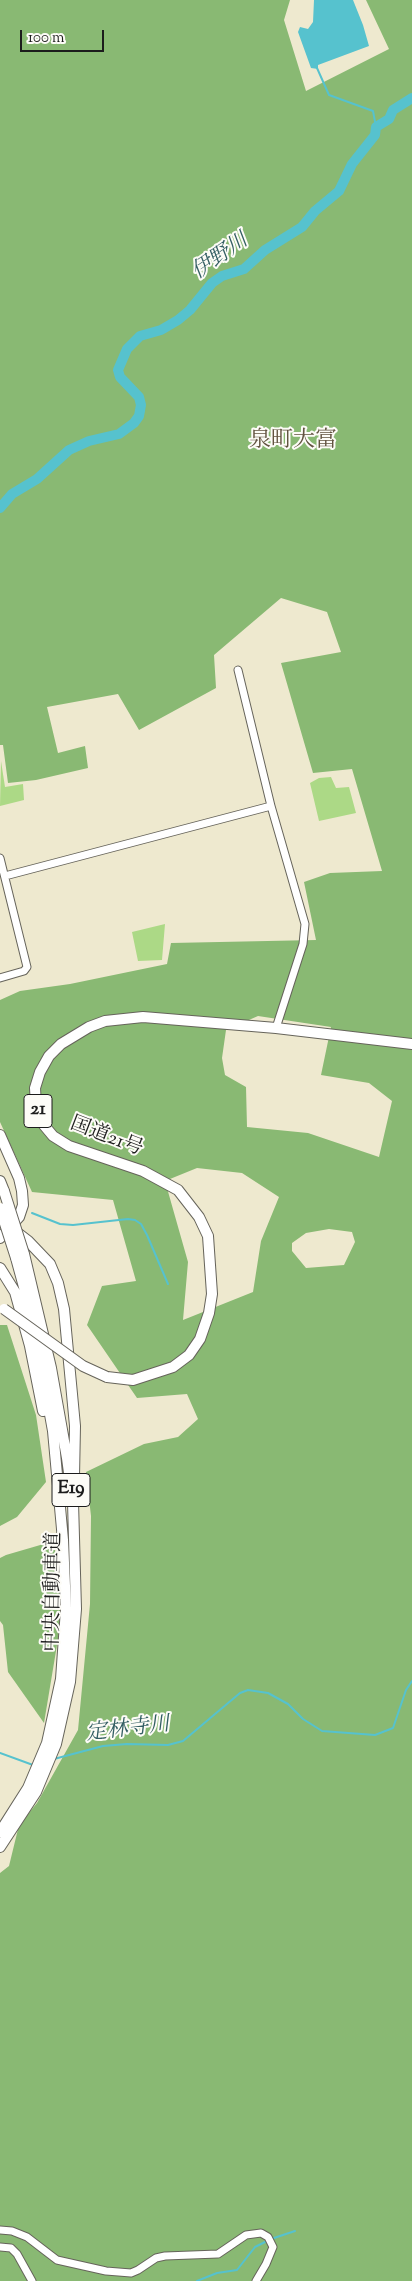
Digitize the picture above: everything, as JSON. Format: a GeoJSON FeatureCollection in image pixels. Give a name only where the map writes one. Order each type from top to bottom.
{"type":"FeatureCollection","features":[{"type":"Feature","properties":{"kind":"highway","name":"国道21号"},"geometry":{"type":"LineString","coordinates":[[2,1308],[83,1366],[107,1377],[133,1380],[173,1367],[189,1354],[200,1339],[209,1312],[212,1294],[208,1236],[199,1217],[178,1190],[143,1171],[69,1146],[53,1136],[43,1124],[36,1106],[35,1088],[40,1072],[48,1056],[74,1034],[114,1019],[142,1017],[276,1028],[412,1044]]}},
{"type":"Feature","properties":{"kind":"highway"},"geometry":{"type":"LineString","coordinates":[[0,1135],[19,1178],[23,1198],[19,1217],[0,1238]]}},
{"type":"Feature","properties":{"kind":"highway","name":"中央自動車道"},"geometry":{"type":"LineString","coordinates":[[0,1181],[51,1368],[73,1502],[76,1609],[70,1682],[56,1729]]}},
{"type":"Feature","properties":{"kind":"highway","name":"中央自動車道"},"geometry":{"type":"LineString","coordinates":[[0,1208],[20,1256],[53,1431],[63,1540],[66,1608],[65,1642],[56,1729],[50,1763],[0,1832]]}},
{"type":"Feature","properties":{"kind":"highway"},"geometry":{"type":"LineString","coordinates":[[8,1227],[28,1241],[50,1264],[58,1283],[64,1310],[75,1426],[73,1502]]}},
{"type":"Feature","properties":{"kind":"highway"},"geometry":{"type":"LineString","coordinates":[[0,1268],[15,1292],[30,1346],[46,1431],[63,1540]]}},
{"type":"Feature","properties":{"kind":"highway","name":"中央自動車道"},"geometry":{"type":"LineString","coordinates":[[0,1847],[32,1790]]}},
{"type":"Feature","properties":{"kind":"street"},"geometry":{"type":"LineString","coordinates":[[238,670],[271,806],[305,924],[303,944],[276,1028]]}},
{"type":"Feature","properties":{"kind":"street"},"geometry":{"type":"LineString","coordinates":[[5,876],[271,806]]}},
{"type":"Feature","properties":{"kind":"street"},"geometry":{"type":"LineString","coordinates":[[0,858],[27,967],[24,971],[0,978]]}},
{"type":"Feature","properties":{"kind":"street"},"geometry":{"type":"LineString","coordinates":[[0,2230],[12,2231],[27,2237],[57,2260],[106,2271],[131,2273],[156,2258],[165,2256],[218,2254],[246,2235],[261,2232],[268,2236],[272,2247],[266,2264],[256,2281]]}},
{"type":"Feature","properties":{"kind":"street"},"geometry":{"type":"LineString","coordinates":[[0,2247],[11,2248],[17,2254],[32,2281]]}},
{"type":"Feature","properties":{"kind":"green space"},"geometry":{"type":"Polygon","coordinates":[[[0,0],[290,0],[284,20],[306,91],[389,49],[366,0],[412,0],[412,2281],[0,2281],[0,1873],[9,1866],[19,1825],[37,1803],[78,1730],[90,1604],[91,1516],[86,1472],[144,1444],[178,1437],[198,1419],[187,1394],[137,1398],[87,1325],[102,1286],[136,1281],[113,1200],[32,1192],[0,1122],[0,1000],[20,991],[70,984],[167,964],[171,943],[316,940],[304,882],[330,873],[382,871],[352,769],[313,773],[281,663],[341,652],[327,612],[281,598],[214,655],[216,688],[139,730],[118,694],[47,707],[58,753],[85,746],[88,768],[36,780],[8,783],[3,745],[0,745],[0,0]],[[258,1016],[226,1030],[222,1058],[225,1075],[246,1087],[247,1127],[308,1133],[379,1157],[392,1101],[369,1083],[321,1075],[331,1027],[258,1016]],[[197,1168],[165,1181],[188,1262],[183,1320],[253,1292],[261,1241],[279,1197],[242,1173],[197,1168]],[[329,1229],[306,1233],[292,1243],[292,1251],[306,1268],[344,1265],[355,1242],[352,1232],[329,1229]]]}},
{"type":"Feature","properties":{"kind":"green space"},"geometry":{"type":"Polygon","coordinates":[[[1,761],[5,787],[23,784],[24,800],[0,806],[1,761]]]}},
{"type":"Feature","properties":{"kind":"green space"},"geometry":{"type":"Polygon","coordinates":[[[331,777],[336,788],[349,787],[356,813],[319,821],[310,783],[319,778],[331,777]]]}},
{"type":"Feature","properties":{"kind":"green space"},"geometry":{"type":"Polygon","coordinates":[[[165,924],[162,960],[138,961],[132,932],[165,924]]]}},
{"type":"Feature","properties":{"kind":"green space"},"geometry":{"type":"Polygon","coordinates":[[[0,1325],[7,1325],[36,1415],[46,1482],[17,1517],[0,1526],[0,1325]]]}},
{"type":"Feature","properties":{"kind":"green space"},"geometry":{"type":"Polygon","coordinates":[[[54,1541],[62,1615],[44,1723],[8,1672],[3,1625],[0,1621],[0,1558],[54,1541]]]}},
{"type":"Feature","properties":{"kind":"water"},"geometry":{"type":"Polygon","coordinates":[[[314,0],[353,0],[369,46],[318,65],[318,69],[311,68],[298,32],[300,27],[308,29],[313,22],[314,0]]]}},
{"type":"Feature","properties":{"kind":"waterway"},"geometry":{"type":"LineString","coordinates":[[317,68],[329,95],[373,111],[376,127]]}},
{"type":"Feature","properties":{"kind":"waterway","name":"伊野川"},"geometry":{"type":"LineString","coordinates":[[0,508],[12,494],[37,479],[69,450],[89,441],[119,434],[134,423],[139,416],[141,405],[139,397],[120,377],[118,370],[127,349],[140,336],[161,330],[178,320],[190,310],[212,283],[222,276],[244,269],[265,250],[302,227],[315,211],[339,191],[352,164],[375,135],[376,127],[389,119],[393,110],[412,98]]}},
{"type":"Feature","properties":{"kind":"waterway"},"geometry":{"type":"LineString","coordinates":[[32,1213],[60,1224],[73,1225],[128,1219],[135,1220],[141,1224],[147,1235],[168,1284]]}},
{"type":"Feature","properties":{"kind":"waterway","name":"定林寺川"},"geometry":{"type":"LineString","coordinates":[[54,1759],[103,1746],[127,1744],[168,1745],[183,1741],[240,1693],[248,1690],[268,1693],[288,1704],[303,1719],[322,1731],[375,1735],[393,1728],[406,1690],[412,1681]]}},
{"type":"Feature","properties":{"kind":"waterway","name":"定林寺川"},"geometry":{"type":"LineString","coordinates":[[0,1753],[33,1765]]}},
{"type":"Feature","properties":{"kind":"waterway"},"geometry":{"type":"LineString","coordinates":[[271,2239],[295,2231]]}},
{"type":"Feature","properties":{"kind":"waterway"},"geometry":{"type":"LineString","coordinates":[[197,2281],[217,2273],[237,2270],[255,2247],[267,2241]]}},
{"type":"Feature","properties":{"kind":"district","name":"泉町大富"},"geometry":{"type":"Point","coordinates":[293,442]}}]}
